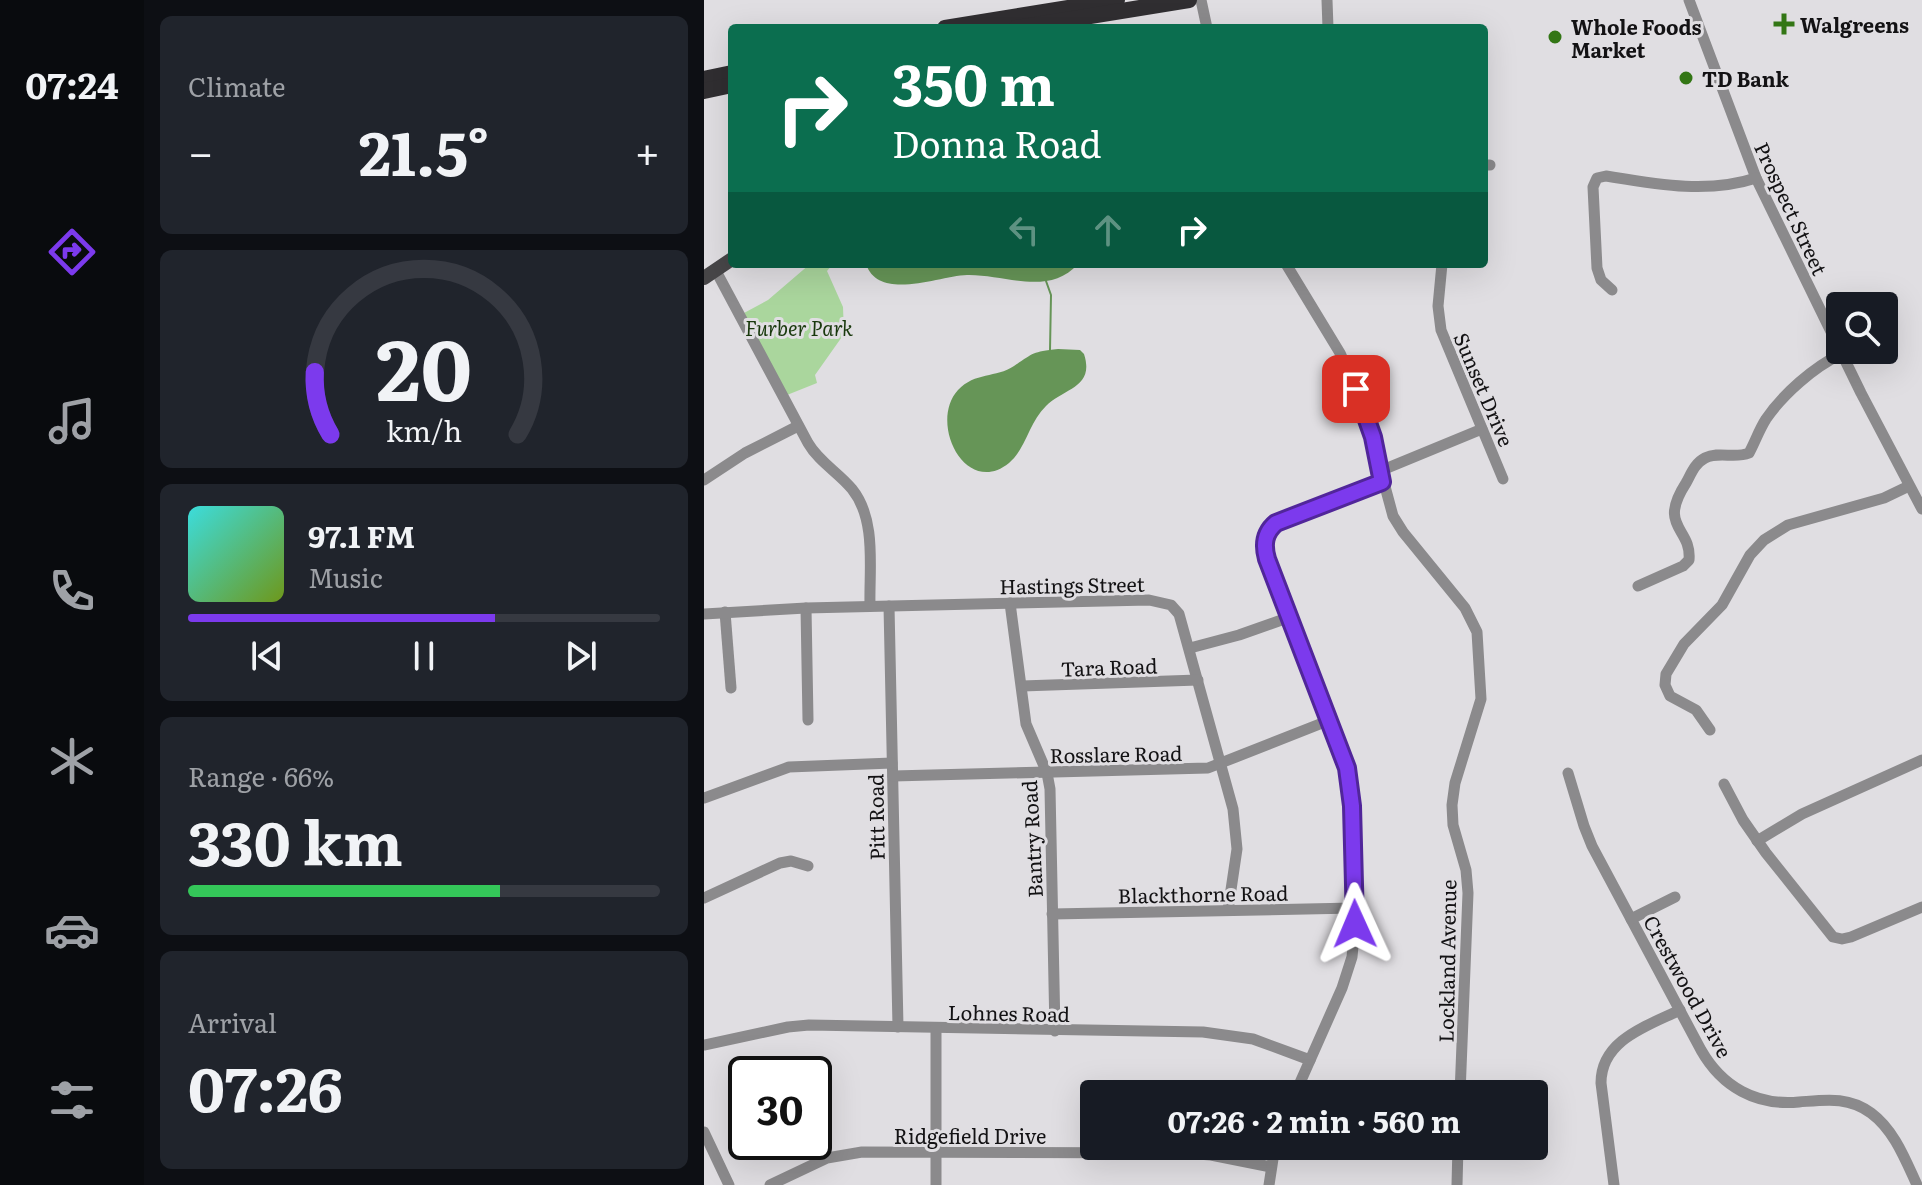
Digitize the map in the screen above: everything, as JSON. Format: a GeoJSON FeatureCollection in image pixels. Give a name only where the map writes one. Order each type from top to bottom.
{"type":"FeatureCollection","features":[{"type":"Feature","properties":{"kind":"highway"},"geometry":{"type":"LineString","coordinates":[[970,24],[1117,0]]}},
{"type":"Feature","properties":{"kind":"highway"},"geometry":{"type":"LineString","coordinates":[[1041,24],[1189,0]]}},
{"type":"Feature","properties":{"kind":"highway"},"geometry":{"type":"LineString","coordinates":[[704,79],[728,74]]}},
{"type":"Feature","properties":{"kind":"highway"},"geometry":{"type":"LineString","coordinates":[[704,91],[728,86]]}},
{"type":"Feature","properties":{"kind":"main road"},"geometry":{"type":"LineString","coordinates":[[710,275],[728,262]]}},
{"type":"Feature","properties":{"kind":"street"},"geometry":{"type":"LineString","coordinates":[[1201,0],[1206,24]]}},
{"type":"Feature","properties":{"kind":"street"},"geometry":{"type":"LineString","coordinates":[[1327,0],[1328,24]]}},
{"type":"Feature","properties":{"kind":"street","name":"Prospect Street"},"geometry":{"type":"LineString","coordinates":[[1689,0],[1756,178],[1826,323]]}},
{"type":"Feature","properties":{"kind":"street"},"geometry":{"type":"LineString","coordinates":[[1612,290],[1601,280],[1597,268],[1593,187],[1597,178],[1606,176],[1679,186],[1735,183],[1756,178]]}},
{"type":"Feature","properties":{"kind":"street","name":"Lockland Avenue"},"geometry":{"type":"LineString","coordinates":[[1288,268],[1349,372],[1370,425],[1393,516],[1470,616],[1477,632],[1481,699],[1455,783],[1452,805],[1453,825],[1466,870],[1468,893],[1461,1080]]}},
{"type":"Feature","properties":{"kind":"street","name":"Sunset Drive"},"geometry":{"type":"LineString","coordinates":[[1442,268],[1438,306],[1441,330],[1503,479]]}},
{"type":"Feature","properties":{"kind":"street"},"geometry":{"type":"LineString","coordinates":[[710,275],[813,451],[851,488],[863,510],[868,528],[870,606]]}},
{"type":"Feature","properties":{"kind":"street"},"geometry":{"type":"LineString","coordinates":[[1638,586],[1679,568],[1689,560],[1689,552],[1675,522],[1674,507],[1696,466],[1710,457],[1749,453],[1761,426],[1780,402],[1826,363]]}},
{"type":"Feature","properties":{"kind":"street","name":"Prospect Street"},"geometry":{"type":"LineString","coordinates":[[1846,364],[1922,509]]}},
{"type":"Feature","properties":{"kind":"street"},"geometry":{"type":"LineString","coordinates":[[704,480],[745,453],[798,426]]}},
{"type":"Feature","properties":{"kind":"street"},"geometry":{"type":"LineString","coordinates":[[1301,1080],[1347,977],[1353,946],[1351,793],[1345,759],[1265,552],[1267,532],[1284,520],[1482,429]]}},
{"type":"Feature","properties":{"kind":"street"},"geometry":{"type":"LineString","coordinates":[[1710,730],[1696,710],[1670,696],[1665,685],[1666,674],[1684,644],[1722,605],[1750,555],[1764,540],[1788,525],[1884,498],[1909,486]]}},
{"type":"Feature","properties":{"kind":"street","name":"Hastings Street"},"geometry":{"type":"LineString","coordinates":[[704,614],[870,606],[1157,600],[1171,605],[1179,614],[1190,648],[1233,809],[1237,839],[1228,910]]}},
{"type":"Feature","properties":{"kind":"street","name":"Bantry Road"},"geometry":{"type":"LineString","coordinates":[[1010,603],[1028,731],[1047,773],[1050,789],[1055,1031]]}},
{"type":"Feature","properties":{"kind":"street","name":"Pitt Road"},"geometry":{"type":"LineString","coordinates":[[889,606],[898,1027]]}},
{"type":"Feature","properties":{"kind":"street"},"geometry":{"type":"LineString","coordinates":[[806,608],[808,720]]}},
{"type":"Feature","properties":{"kind":"street"},"geometry":{"type":"LineString","coordinates":[[725,612],[731,688]]}},
{"type":"Feature","properties":{"kind":"street"},"geometry":{"type":"LineString","coordinates":[[1190,648],[1290,617]]}},
{"type":"Feature","properties":{"kind":"street","name":"Tara Road"},"geometry":{"type":"LineString","coordinates":[[1022,686],[1198,680]]}},
{"type":"Feature","properties":{"kind":"street","name":"Rosslare Road"},"geometry":{"type":"LineString","coordinates":[[704,798],[789,767],[1047,773],[1202,769],[1221,765],[1330,720]]}},
{"type":"Feature","properties":{"kind":"street"},"geometry":{"type":"LineString","coordinates":[[1757,841],[1802,814],[1922,760]]}},
{"type":"Feature","properties":{"kind":"street","name":"Crestwood Drive"},"geometry":{"type":"LineString","coordinates":[[1568,773],[1588,836],[1712,1067],[1731,1086],[1755,1098],[1774,1102],[1836,1100],[1860,1106],[1874,1115],[1891,1133],[1917,1185]]}},
{"type":"Feature","properties":{"kind":"street"},"geometry":{"type":"LineString","coordinates":[[1724,784],[1757,841],[1837,939],[1851,937],[1922,907]]}},
{"type":"Feature","properties":{"kind":"street"},"geometry":{"type":"LineString","coordinates":[[704,898],[780,863],[791,861],[808,866]]}},
{"type":"Feature","properties":{"kind":"street"},"geometry":{"type":"LineString","coordinates":[[1631,919],[1675,897]]}},
{"type":"Feature","properties":{"kind":"street","name":"Blackthorne Road"},"geometry":{"type":"LineString","coordinates":[[1052,914],[1354,908]]}},
{"type":"Feature","properties":{"kind":"street"},"geometry":{"type":"LineString","coordinates":[[1614,1185],[1601,1092],[1602,1066],[1611,1051],[1624,1039],[1680,1010]]}},
{"type":"Feature","properties":{"kind":"street","name":"Lohnes Road"},"geometry":{"type":"LineString","coordinates":[[704,1045],[798,1026],[1222,1033],[1263,1042],[1310,1060]]}},
{"type":"Feature","properties":{"kind":"street"},"geometry":{"type":"LineString","coordinates":[[936,1028],[936,1185]]}},
{"type":"Feature","properties":{"kind":"street"},"geometry":{"type":"LineString","coordinates":[[704,1132],[724,1183]]}},
{"type":"Feature","properties":{"kind":"street","name":"Ridgefield Drive"},"geometry":{"type":"LineString","coordinates":[[770,1185],[835,1156],[862,1152],[1184,1153],[1271,1167]]}},
{"type":"Feature","properties":{"kind":"street"},"geometry":{"type":"LineString","coordinates":[[1269,1185],[1272,1160]]}},
{"type":"Feature","properties":{"kind":"street"},"geometry":{"type":"LineString","coordinates":[[1457,1185],[1458,1160]]}},
{"type":"Feature","properties":{"kind":"green space","name":"Furber Park"},"geometry":{"type":"Polygon","coordinates":[[[805,268],[830,268],[827,271],[843,307],[844,334],[815,375],[817,383],[787,395],[744,313],[768,300],[805,268]]]}},
{"type":"Feature","properties":{"kind":"shaded area"},"geometry":{"type":"Polygon","coordinates":[[[869,268],[1073,268],[1053,280],[1040,282],[967,275],[896,284],[883,282],[869,268]]]}},
{"type":"Feature","properties":{"kind":"shaded area"},"geometry":{"type":"Polygon","coordinates":[[[1058,349],[1080,350],[1084,354],[1086,365],[1082,381],[1040,412],[1020,450],[1009,463],[993,471],[979,471],[966,464],[956,452],[947,420],[950,404],[958,390],[971,380],[1007,370],[1033,354],[1058,349]]]}},
{"type":"Feature","properties":{"kind":"waterway"},"geometry":{"type":"LineString","coordinates":[[1046,281],[1051,295],[1050,350]]}},
{"type":"Feature","properties":{"kind":"place","name":"Walgreens"},"geometry":{"type":"Point","coordinates":[1784,24]}},
{"type":"Feature","properties":{"kind":"place","name":"Whole Foods Market"},"geometry":{"type":"Point","coordinates":[1555,37]}},
{"type":"Feature","properties":{"kind":"place","name":"TD Bank"},"geometry":{"type":"Point","coordinates":[1686,78]}},
{"type":"Feature","properties":{"kind":"route"},"geometry":{"type":"LineString","coordinates":[[1355,924],[1352,806],[1347,768],[1267,559],[1265,538],[1276,523],[1382,482],[1367,415],[1356,389]]}}]}
